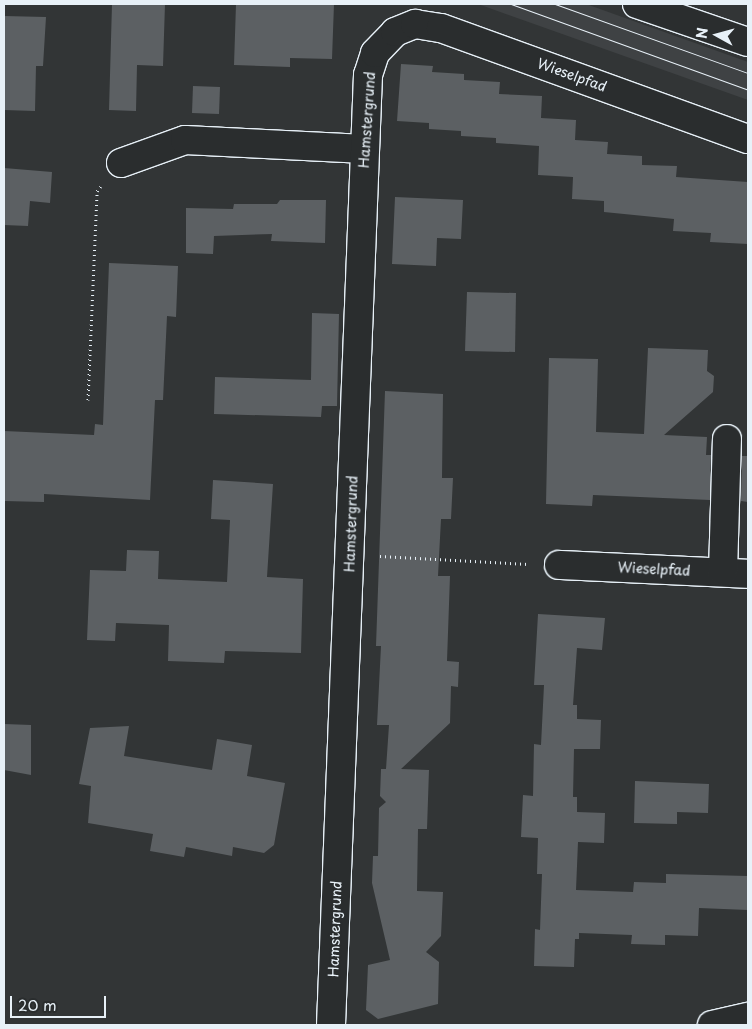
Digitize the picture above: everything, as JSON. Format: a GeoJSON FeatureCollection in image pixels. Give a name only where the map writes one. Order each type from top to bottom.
{"type":"FeatureCollection","features":[{"type":"Feature","properties":{"kind":"street"},"geometry":{"type":"LineString","coordinates":[[637,4],[748,42]]}},
{"type":"Feature","properties":{"kind":"street","name":"Wieselpfad"},"geometry":{"type":"LineString","coordinates":[[395,32],[415,24],[441,28],[748,139]]}},
{"type":"Feature","properties":{"kind":"street","name":"Hamstergrund"},"geometry":{"type":"LineString","coordinates":[[331,1025],[368,76],[375,53],[395,32]]}},
{"type":"Feature","properties":{"kind":"street"},"geometry":{"type":"LineString","coordinates":[[121,162],[185,140],[365,149]]}},
{"type":"Feature","properties":{"kind":"street"},"geometry":{"type":"LineString","coordinates":[[727,440],[735,573]]}},
{"type":"Feature","properties":{"kind":"street","name":"Wieselpfad"},"geometry":{"type":"LineString","coordinates":[[559,565],[735,573]]}},
{"type":"Feature","properties":{"kind":"street"},"geometry":{"type":"LineString","coordinates":[[712,1025],[748,1016]]}},
{"type":"Feature","properties":{"kind":"path"},"geometry":{"type":"LineString","coordinates":[[88,400],[97,191],[121,162]]}},
{"type":"Feature","properties":{"kind":"path"},"geometry":{"type":"LineString","coordinates":[[350,555],[559,565]]}},
{"type":"Feature","properties":{"kind":"shaded area"},"geometry":{"type":"Polygon","coordinates":[[[478,4],[586,4],[748,62],[748,100],[478,4]]]}},
{"type":"Feature","properties":{"kind":"building"},"geometry":{"type":"Polygon","coordinates":[[[112,4],[165,4],[163,66],[137,65],[136,111],[109,110],[112,4]]]}},
{"type":"Feature","properties":{"kind":"building"},"geometry":{"type":"Polygon","coordinates":[[[236,4],[334,4],[332,59],[290,58],[290,67],[234,65],[236,4]]]}},
{"type":"Feature","properties":{"kind":"building"},"geometry":{"type":"Polygon","coordinates":[[[4,16],[46,17],[43,66],[36,66],[35,111],[4,110],[4,16]]]}},
{"type":"Feature","properties":{"kind":"building"},"geometry":{"type":"Polygon","coordinates":[[[401,64],[433,66],[432,72],[464,74],[464,80],[500,82],[499,94],[542,96],[541,118],[576,120],[575,140],[608,142],[607,154],[642,156],[642,165],[677,166],[676,177],[748,182],[748,244],[710,242],[711,233],[673,231],[674,219],[604,212],[604,201],[572,199],[573,177],[538,175],[539,146],[496,143],[496,138],[461,136],[461,131],[429,129],[429,123],[397,121],[401,64]]]}},
{"type":"Feature","properties":{"kind":"building"},"geometry":{"type":"Polygon","coordinates":[[[193,86],[220,87],[219,114],[192,113],[193,86]]]}},
{"type":"Feature","properties":{"kind":"building"},"geometry":{"type":"Polygon","coordinates":[[[4,168],[52,172],[50,203],[30,201],[28,226],[4,225],[4,168]]]}},
{"type":"Feature","properties":{"kind":"building"},"geometry":{"type":"Polygon","coordinates":[[[395,197],[463,200],[461,239],[437,238],[436,266],[392,264],[395,197]]]}},
{"type":"Feature","properties":{"kind":"building"},"geometry":{"type":"Polygon","coordinates":[[[280,200],[326,200],[325,243],[271,241],[272,234],[214,236],[213,254],[186,253],[186,208],[233,209],[234,204],[277,204],[280,200]]]}},
{"type":"Feature","properties":{"kind":"building"},"geometry":{"type":"Polygon","coordinates":[[[109,263],[178,266],[176,317],[167,316],[163,400],[155,400],[150,500],[44,494],[44,502],[4,501],[4,431],[94,435],[95,424],[103,425],[109,263]]]}},
{"type":"Feature","properties":{"kind":"building"},"geometry":{"type":"Polygon","coordinates":[[[467,292],[516,293],[515,352],[465,351],[467,292]]]}},
{"type":"Feature","properties":{"kind":"building"},"geometry":{"type":"Polygon","coordinates":[[[312,313],[339,314],[337,406],[322,406],[321,417],[214,414],[215,377],[311,380],[312,313]]]}},
{"type":"Feature","properties":{"kind":"building"},"geometry":{"type":"Polygon","coordinates":[[[648,348],[708,350],[707,371],[714,376],[713,392],[664,435],[707,437],[706,455],[711,455],[710,500],[593,495],[592,506],[546,504],[549,358],[598,359],[596,432],[644,434],[648,348]]]}},
{"type":"Feature","properties":{"kind":"building"},"geometry":{"type":"Polygon","coordinates":[[[385,391],[443,394],[442,478],[453,478],[451,519],[441,519],[438,576],[450,576],[447,661],[459,662],[458,687],[451,686],[450,723],[401,769],[429,770],[427,829],[418,829],[417,891],[443,892],[441,936],[426,952],[439,962],[438,1004],[378,1019],[366,1010],[368,965],[390,960],[372,883],[373,856],[378,856],[379,808],[386,802],[380,796],[381,769],[386,769],[389,725],[377,725],[381,646],[376,646],[385,391]]]}},
{"type":"Feature","properties":{"kind":"building"},"geometry":{"type":"Polygon","coordinates":[[[742,456],[748,456],[748,502],[741,501],[742,456]]]}},
{"type":"Feature","properties":{"kind":"building"},"geometry":{"type":"Polygon","coordinates":[[[213,480],[273,484],[267,577],[303,579],[301,653],[225,651],[224,663],[168,661],[169,625],[116,623],[115,641],[87,640],[90,570],[126,571],[127,550],[159,551],[158,579],[227,582],[230,520],[211,519],[213,480]]]}},
{"type":"Feature","properties":{"kind":"building"},"geometry":{"type":"Polygon","coordinates":[[[538,614],[605,618],[602,650],[577,648],[573,705],[577,705],[577,719],[601,720],[600,749],[574,749],[573,797],[577,797],[577,812],[605,813],[604,843],[578,842],[576,890],[633,892],[634,882],[666,883],[666,874],[748,876],[748,910],[699,908],[698,936],[665,935],[665,945],[631,944],[632,935],[579,933],[579,939],[575,939],[574,967],[534,966],[535,929],[540,930],[542,874],[537,874],[538,838],[521,837],[523,795],[533,796],[534,744],[541,745],[544,685],[534,685],[538,614]]]}},
{"type":"Feature","properties":{"kind":"building"},"geometry":{"type":"Polygon","coordinates":[[[4,724],[31,725],[31,775],[4,770],[4,724]]]}},
{"type":"Feature","properties":{"kind":"building"},"geometry":{"type":"Polygon","coordinates":[[[129,726],[124,756],[212,770],[217,739],[252,745],[247,776],[285,783],[274,845],[264,853],[233,847],[232,856],[186,847],[184,857],[150,851],[153,834],[88,823],[91,786],[79,784],[90,728],[129,726]]]}},
{"type":"Feature","properties":{"kind":"building"},"geometry":{"type":"Polygon","coordinates":[[[635,781],[709,784],[708,813],[677,812],[677,824],[634,823],[635,781]]]}},
{"type":"Feature","properties":{"kind":"tram line"},"geometry":{"type":"LineString","coordinates":[[511,4],[748,90]]}},
{"type":"Feature","properties":{"kind":"tram line"},"geometry":{"type":"LineString","coordinates":[[555,4],[748,73]]}}]}
